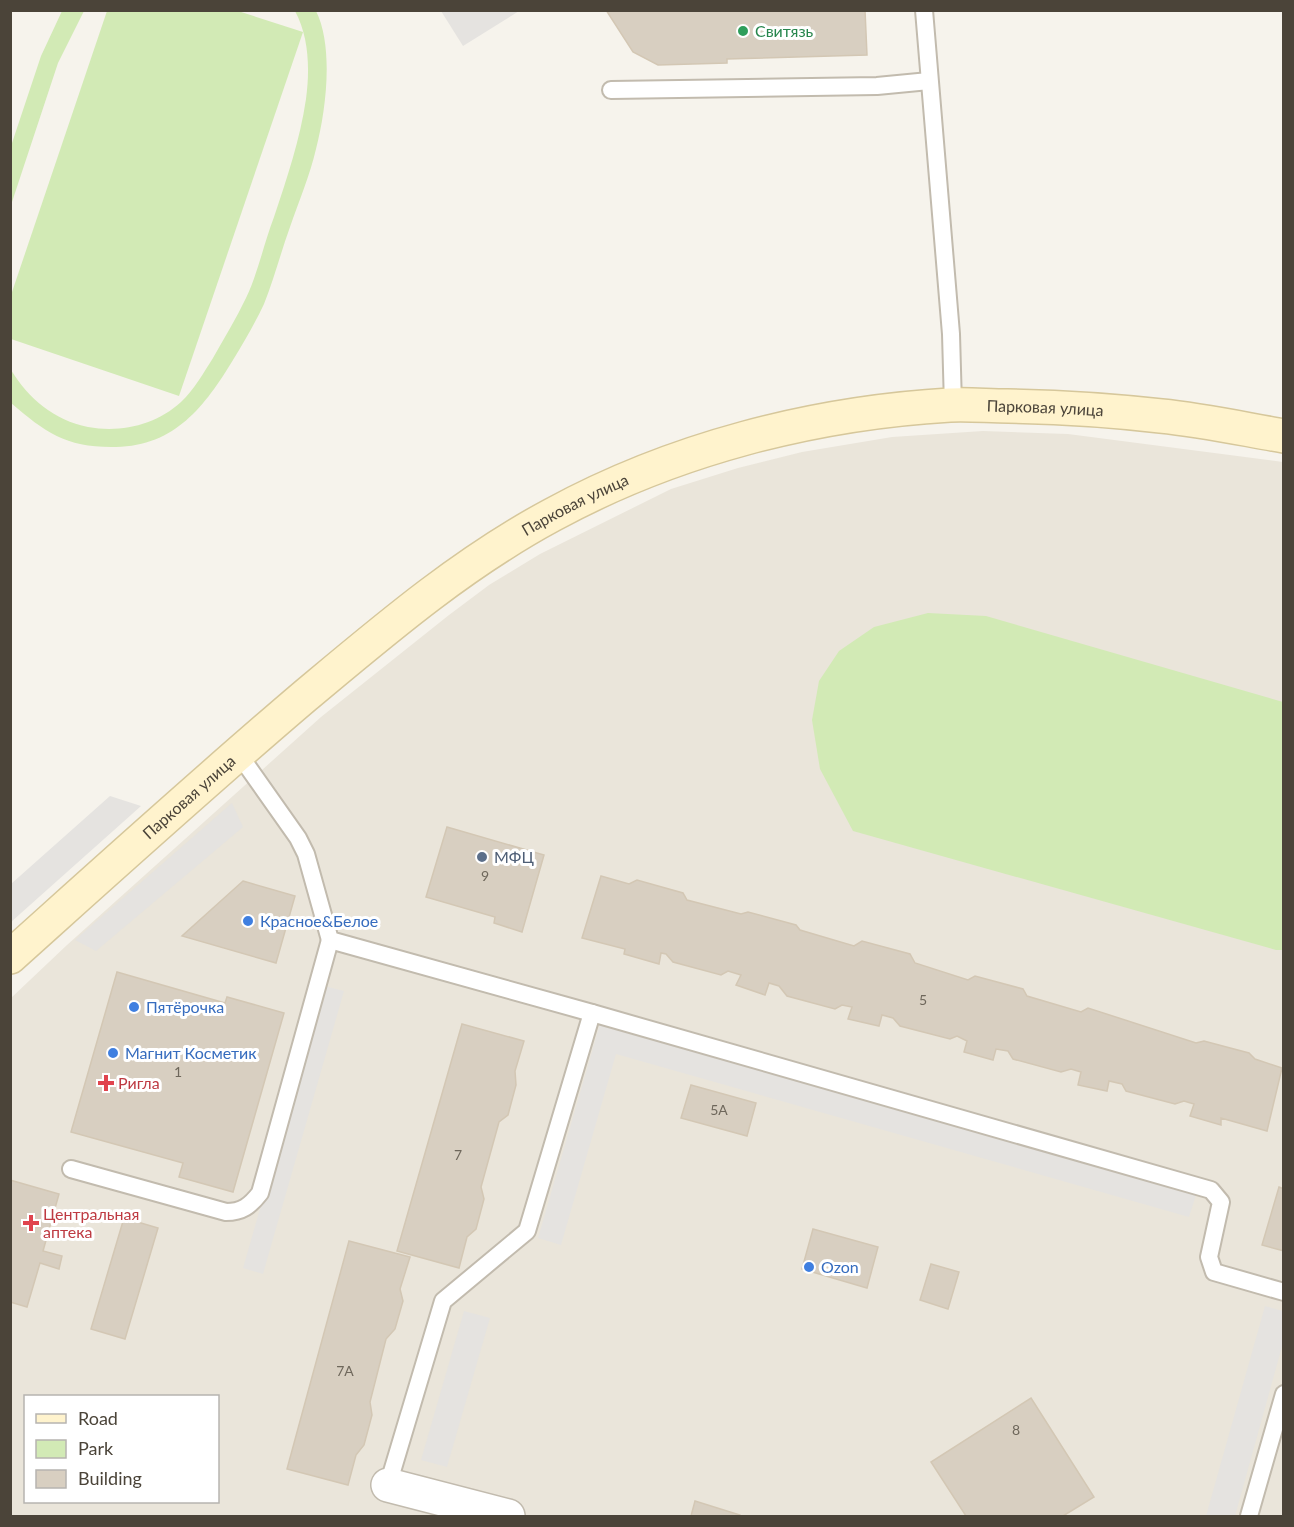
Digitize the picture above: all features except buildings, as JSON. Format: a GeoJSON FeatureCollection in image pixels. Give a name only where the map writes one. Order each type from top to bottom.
{"type":"FeatureCollection","features":[{"type":"Feature","properties":{"kind":"street","name":"Парковая улица"},"geometry":{"type":"LineString","coordinates":[[10,957],[238,753],[436,589],[489,552],[553,514],[613,486],[677,460],[748,438],[813,422],[888,410],[953,405],[1053,407],[1164,416],[1284,436]]}},
{"type":"Feature","properties":{"kind":"street"},"geometry":{"type":"LineString","coordinates":[[388,1485],[508,1516]]}},
{"type":"Feature","properties":{"kind":"lane"},"geometry":{"type":"LineString","coordinates":[[924,10],[951,334],[953,405]]}},
{"type":"Feature","properties":{"kind":"lane"},"geometry":{"type":"LineString","coordinates":[[610,90],[877,86],[929,81]]}},
{"type":"Feature","properties":{"kind":"lane"},"geometry":{"type":"LineString","coordinates":[[70,1169],[225,1212],[238,1212],[251,1204],[260,1193],[330,940],[306,854],[298,838],[238,753]]}},
{"type":"Feature","properties":{"kind":"lane"},"geometry":{"type":"LineString","coordinates":[[330,940],[1211,1190],[1221,1202],[1209,1257],[1214,1272],[1284,1292]]}},
{"type":"Feature","properties":{"kind":"lane"},"geometry":{"type":"LineString","coordinates":[[388,1485],[443,1301],[527,1231],[592,1013]]}},
{"type":"Feature","properties":{"kind":"lane"},"geometry":{"type":"LineString","coordinates":[[1249,1516],[1284,1394]]}},
{"type":"Feature","properties":{"kind":"shaded area"},"geometry":{"type":"Polygon","coordinates":[[[441,11],[519,11],[463,46],[441,11]]]}},
{"type":"Feature","properties":{"kind":"shaded area"},"geometry":{"type":"Polygon","coordinates":[[[983,431],[1068,434],[1283,462],[1283,1516],[11,1516],[11,998],[321,717],[489,585],[540,554],[671,489],[738,468],[802,452],[892,437],[983,431]]]}},
{"type":"Feature","properties":{"kind":"shaded area"},"geometry":{"type":"Polygon","coordinates":[[[110,796],[141,806],[11,922],[11,884],[110,796]]]}},
{"type":"Feature","properties":{"kind":"shaded area"},"geometry":{"type":"Polygon","coordinates":[[[232,803],[243,827],[96,951],[75,940],[232,803]]]}},
{"type":"Feature","properties":{"kind":"shaded area"},"geometry":{"type":"Polygon","coordinates":[[[324,986],[344,991],[263,1274],[243,1268],[324,986]]]}},
{"type":"Feature","properties":{"kind":"shaded area"},"geometry":{"type":"Polygon","coordinates":[[[600,1024],[1196,1195],[1189,1217],[616,1054],[561,1245],[538,1238],[600,1024]]]}},
{"type":"Feature","properties":{"kind":"shaded area"},"geometry":{"type":"Polygon","coordinates":[[[1265,1306],[1283,1311],[1283,1343],[1235,1516],[1206,1516],[1265,1306]]]}},
{"type":"Feature","properties":{"kind":"shaded area"},"geometry":{"type":"Polygon","coordinates":[[[464,1311],[490,1318],[447,1467],[421,1460],[464,1311]]]}},
{"type":"Feature","properties":{"kind":"green space"},"geometry":{"type":"Polygon","coordinates":[[[62,11],[84,11],[58,63],[11,205],[11,146],[41,56],[62,11]]]}},
{"type":"Feature","properties":{"kind":"green space"},"geometry":{"type":"Polygon","coordinates":[[[107,11],[238,11],[303,32],[179,396],[11,339],[11,295],[107,11]]]}},
{"type":"Feature","properties":{"kind":"green space"},"geometry":{"type":"Polygon","coordinates":[[[295,11],[316,11],[322,26],[327,60],[323,116],[311,168],[261,311],[211,393],[186,420],[172,431],[137,445],[116,447],[84,445],[58,437],[35,423],[11,403],[11,370],[34,399],[53,414],[88,427],[113,429],[149,422],[171,410],[190,392],[213,358],[250,288],[300,129],[306,99],[308,65],[306,42],[295,11]]]}},
{"type":"Feature","properties":{"kind":"green space"},"geometry":{"type":"Polygon","coordinates":[[[928,613],[986,616],[1283,702],[1283,950],[1276,950],[853,831],[820,769],[812,720],[819,681],[839,651],[874,627],[928,613]]]}},
{"type":"Feature","properties":{"kind":"place","name":"Свитязь"},"geometry":{"type":"Point","coordinates":[743,31]}},
{"type":"Feature","properties":{"kind":"place","name":"МФЦ"},"geometry":{"type":"Point","coordinates":[482,857]}},
{"type":"Feature","properties":{"kind":"place","name":"Красное&Белое"},"geometry":{"type":"Point","coordinates":[248,921]}},
{"type":"Feature","properties":{"kind":"place","name":"Пятёрочка"},"geometry":{"type":"Point","coordinates":[134,1007]}},
{"type":"Feature","properties":{"kind":"place","name":"Магнит Косметик"},"geometry":{"type":"Point","coordinates":[113,1053]}},
{"type":"Feature","properties":{"kind":"place","name":"Ригла"},"geometry":{"type":"Point","coordinates":[106,1083]}},
{"type":"Feature","properties":{"kind":"place","name":"Центральная аптека"},"geometry":{"type":"Point","coordinates":[31,1223]}},
{"type":"Feature","properties":{"kind":"place","name":"Ozon"},"geometry":{"type":"Point","coordinates":[809,1267]}}]}
